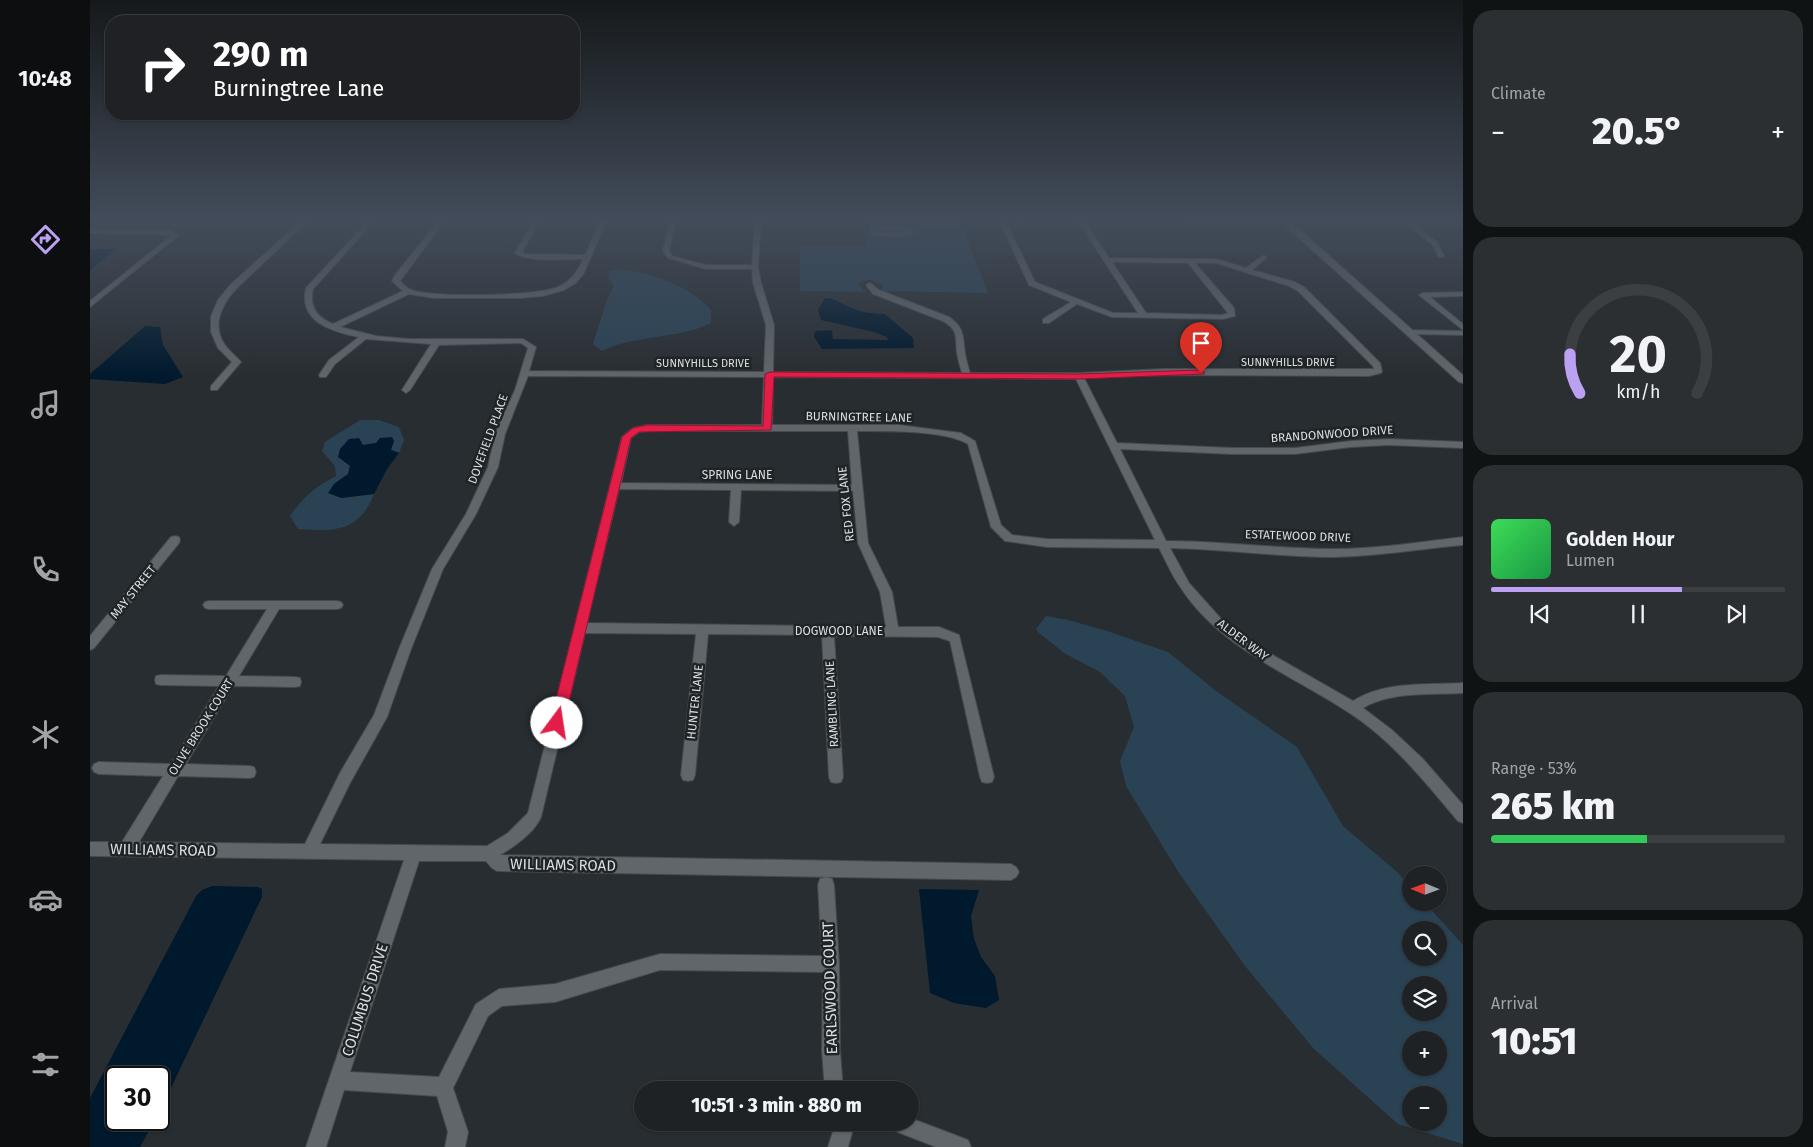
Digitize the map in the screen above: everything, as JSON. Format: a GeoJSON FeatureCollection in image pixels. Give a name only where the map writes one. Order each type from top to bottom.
{"type":"FeatureCollection","features":[{"type":"Feature","properties":{"kind":"street"},"geometry":{"type":"LineString","coordinates":[[90,305],[131,272]]}},
{"type":"Feature","properties":{"kind":"street"},"geometry":{"type":"LineString","coordinates":[[214,388],[237,362],[221,346],[214,332],[215,316],[222,300],[250,272]]}},
{"type":"Feature","properties":{"kind":"street","name":"DOVEFIELD PLACE"},"geometry":{"type":"LineString","coordinates":[[309,852],[345,778],[380,717],[405,649],[438,569],[471,514],[493,467],[500,434],[519,390],[532,347],[523,341],[394,341],[363,338],[330,328],[317,319],[309,310],[307,299],[310,288],[325,272]]}},
{"type":"Feature","properties":{"kind":"street"},"geometry":{"type":"LineString","coordinates":[[402,272],[396,281],[408,292],[434,296],[520,296],[543,294],[561,288],[573,281],[581,272]]}},
{"type":"Feature","properties":{"kind":"street"},"geometry":{"type":"LineString","coordinates":[[756,272],[757,283],[770,325],[767,428]]}},
{"type":"Feature","properties":{"kind":"street"},"geometry":{"type":"LineString","coordinates":[[1027,272],[1032,282],[1039,287],[1112,315],[1223,317],[1232,314],[1231,310],[1199,272]]}},
{"type":"Feature","properties":{"kind":"street"},"geometry":{"type":"LineString","coordinates":[[1114,272],[1144,316]]}},
{"type":"Feature","properties":{"kind":"street","name":"SUNNYHILLS DRIVE"},"geometry":{"type":"LineString","coordinates":[[523,373],[1079,376],[1163,372],[1369,373],[1378,371],[1377,365],[1301,289],[1251,272]]}},
{"type":"Feature","properties":{"kind":"street"},"geometry":{"type":"LineString","coordinates":[[1342,272],[1463,380]]}},
{"type":"Feature","properties":{"kind":"street"},"geometry":{"type":"LineString","coordinates":[[870,285],[876,292],[946,319],[956,325],[961,333],[962,355],[967,376]]}},
{"type":"Feature","properties":{"kind":"street"},"geometry":{"type":"LineString","coordinates":[[330,328],[408,292]]}},
{"type":"Feature","properties":{"kind":"street"},"geometry":{"type":"LineString","coordinates":[[1463,294],[1423,295],[1463,328]]}},
{"type":"Feature","properties":{"kind":"street"},"geometry":{"type":"LineString","coordinates":[[1046,321],[1076,302]]}},
{"type":"Feature","properties":{"kind":"street"},"geometry":{"type":"LineString","coordinates":[[1410,332],[1463,333]]}},
{"type":"Feature","properties":{"kind":"street"},"geometry":{"type":"LineString","coordinates":[[322,375],[332,362],[363,338]]}},
{"type":"Feature","properties":{"kind":"street"},"geometry":{"type":"LineString","coordinates":[[406,390],[438,341]]}},
{"type":"Feature","properties":{"kind":"street","name":"ALDER WAY"},"geometry":{"type":"LineString","coordinates":[[1079,376],[1162,544],[1185,586],[1219,624],[1260,654],[1353,708],[1387,734],[1418,763],[1463,816]]}},
{"type":"Feature","properties":{"kind":"street","name":"BURNINGTREE LANE"},"geometry":{"type":"LineString","coordinates":[[615,486],[627,437],[636,430],[647,428],[899,428],[961,436],[972,443],[996,527],[1009,538],[1047,543],[1162,544]]}},
{"type":"Feature","properties":{"kind":"street","name":"RED FOX LANE"},"geometry":{"type":"LineString","coordinates":[[852,429],[863,543],[886,592],[893,631]]}},
{"type":"Feature","properties":{"kind":"street","name":"BRANDONWOOD DRIVE"},"geometry":{"type":"LineString","coordinates":[[1114,446],[1232,451],[1295,451],[1351,444],[1389,442],[1463,446]]}},
{"type":"Feature","properties":{"kind":"street"},"geometry":{"type":"LineString","coordinates":[[489,854],[513,838],[534,817],[615,486]]}},
{"type":"Feature","properties":{"kind":"street","name":"SPRING LANE"},"geometry":{"type":"LineString","coordinates":[[615,486],[858,488]]}},
{"type":"Feature","properties":{"kind":"street"},"geometry":{"type":"LineString","coordinates":[[734,522],[736,487]]}},
{"type":"Feature","properties":{"kind":"street","name":"MAY STREET"},"geometry":{"type":"LineString","coordinates":[[90,645],[175,540]]}},
{"type":"Feature","properties":{"kind":"street","name":"ESTATEWOOD DRIVE"},"geometry":{"type":"LineString","coordinates":[[1162,544],[1212,545],[1290,552],[1335,553],[1463,541]]}},
{"type":"Feature","properties":{"kind":"street"},"geometry":{"type":"LineString","coordinates":[[209,605],[336,605]]}},
{"type":"Feature","properties":{"kind":"street","name":"OLIVE BROOK COURT"},"geometry":{"type":"LineString","coordinates":[[126,849],[276,605]]}},
{"type":"Feature","properties":{"kind":"street","name":"DOGWOOD LANE"},"geometry":{"type":"LineString","coordinates":[[580,628],[939,632],[955,638],[987,776]]}},
{"type":"Feature","properties":{"kind":"street","name":"HUNTER LANE"},"geometry":{"type":"LineString","coordinates":[[688,775],[702,630]]}},
{"type":"Feature","properties":{"kind":"street","name":"RAMBLING LANE"},"geometry":{"type":"LineString","coordinates":[[828,631],[836,777]]}},
{"type":"Feature","properties":{"kind":"street"},"geometry":{"type":"LineString","coordinates":[[161,680],[295,682]]}},
{"type":"Feature","properties":{"kind":"street"},"geometry":{"type":"LineString","coordinates":[[1353,708],[1369,698],[1389,692],[1463,688]]}},
{"type":"Feature","properties":{"kind":"street"},"geometry":{"type":"LineString","coordinates":[[100,768],[249,772]]}},
{"type":"Feature","properties":{"kind":"street","name":"WILLIAMS ROAD"},"geometry":{"type":"LineString","coordinates":[[90,849],[489,854],[497,864],[1011,872]]}},
{"type":"Feature","properties":{"kind":"street","name":"COLUMBUS DRIVE"},"geometry":{"type":"LineString","coordinates":[[316,1147],[414,853]]}},
{"type":"Feature","properties":{"kind":"street","name":"EARLSWOOD COURT"},"geometry":{"type":"LineString","coordinates":[[826,885],[831,964],[831,1051],[833,1081]]}},
{"type":"Feature","properties":{"kind":"street"},"geometry":{"type":"LineString","coordinates":[[454,1147],[458,1132],[444,1088],[482,1010],[498,998],[555,993],[660,962],[831,964]]}},
{"type":"Feature","properties":{"kind":"street"},"geometry":{"type":"LineString","coordinates":[[339,1080],[444,1088]]}},
{"type":"Feature","properties":{"kind":"street"},"geometry":{"type":"LineString","coordinates":[[838,1147],[843,1131]]}},
{"type":"Feature","properties":{"kind":"street"},"geometry":{"type":"LineString","coordinates":[[919,1131],[961,1147]]}},
{"type":"Feature","properties":{"kind":"shaded area"},"geometry":{"type":"Polygon","coordinates":[[[609,272],[633,272],[670,282],[692,294],[711,310],[711,323],[684,332],[629,342],[602,351],[593,344],[607,300],[614,286],[608,277],[609,272]]]}},
{"type":"Feature","properties":{"kind":"shaded area"},"geometry":{"type":"Polygon","coordinates":[[[800,272],[980,272],[988,293],[881,291],[883,285],[872,280],[862,281],[858,285],[866,292],[800,291],[800,272]]]}},
{"type":"Feature","properties":{"kind":"shaded area"},"geometry":{"type":"Polygon","coordinates":[[[825,298],[834,299],[861,311],[885,314],[913,338],[914,348],[822,349],[814,337],[815,331],[832,330],[833,339],[888,340],[887,337],[874,332],[821,320],[818,310],[825,298]]]}},
{"type":"Feature","properties":{"kind":"shaded area"},"geometry":{"type":"Polygon","coordinates":[[[145,326],[160,327],[163,345],[183,377],[165,384],[90,379],[90,374],[145,326]]]}},
{"type":"Feature","properties":{"kind":"shaded area"},"geometry":{"type":"Polygon","coordinates":[[[360,420],[379,420],[399,427],[404,440],[399,453],[377,443],[363,445],[350,466],[348,474],[334,484],[341,498],[374,494],[368,507],[353,523],[334,529],[298,529],[290,516],[310,493],[336,476],[335,466],[322,451],[325,442],[360,420]]]}},
{"type":"Feature","properties":{"kind":"shaded area"},"geometry":{"type":"Polygon","coordinates":[[[392,437],[394,441],[391,450],[399,453],[387,469],[374,494],[341,498],[328,493],[334,484],[348,474],[350,466],[338,457],[340,449],[349,439],[359,438],[363,445],[376,443],[380,438],[392,437]]]}},
{"type":"Feature","properties":{"kind":"shaded area"},"geometry":{"type":"Polygon","coordinates":[[[1046,616],[1104,630],[1168,652],[1216,691],[1297,747],[1343,826],[1402,877],[1402,911],[1432,911],[1441,921],[1402,921],[1402,966],[1447,966],[1447,927],[1463,945],[1463,1144],[1421,1131],[1447,1131],[1447,1086],[1402,1086],[1402,1125],[1398,1124],[1314,1049],[1245,966],[1179,873],[1126,786],[1120,761],[1134,727],[1125,696],[1100,672],[1064,653],[1036,629],[1046,616]]]}},
{"type":"Feature","properties":{"kind":"shaded area"},"geometry":{"type":"Polygon","coordinates":[[[212,886],[258,887],[262,889],[262,897],[170,1090],[170,1066],[107,1066],[196,896],[202,890],[212,886]]]}},
{"type":"Feature","properties":{"kind":"shaded area"},"geometry":{"type":"Polygon","coordinates":[[[919,889],[979,890],[971,916],[974,939],[981,957],[995,976],[999,1000],[986,1008],[954,1003],[930,993],[919,889]]]}},
{"type":"Feature","properties":{"kind":"shaded area"},"geometry":{"type":"Polygon","coordinates":[[[105,1069],[105,1131],[149,1131],[140,1147],[90,1147],[90,1098],[105,1069]]]}},
{"type":"Feature","properties":{"kind":"route"},"geometry":{"type":"LineString","coordinates":[[557,723],[627,437],[636,430],[647,428],[767,428],[770,374],[1079,376],[1163,372],[1201,373]]}}]}
